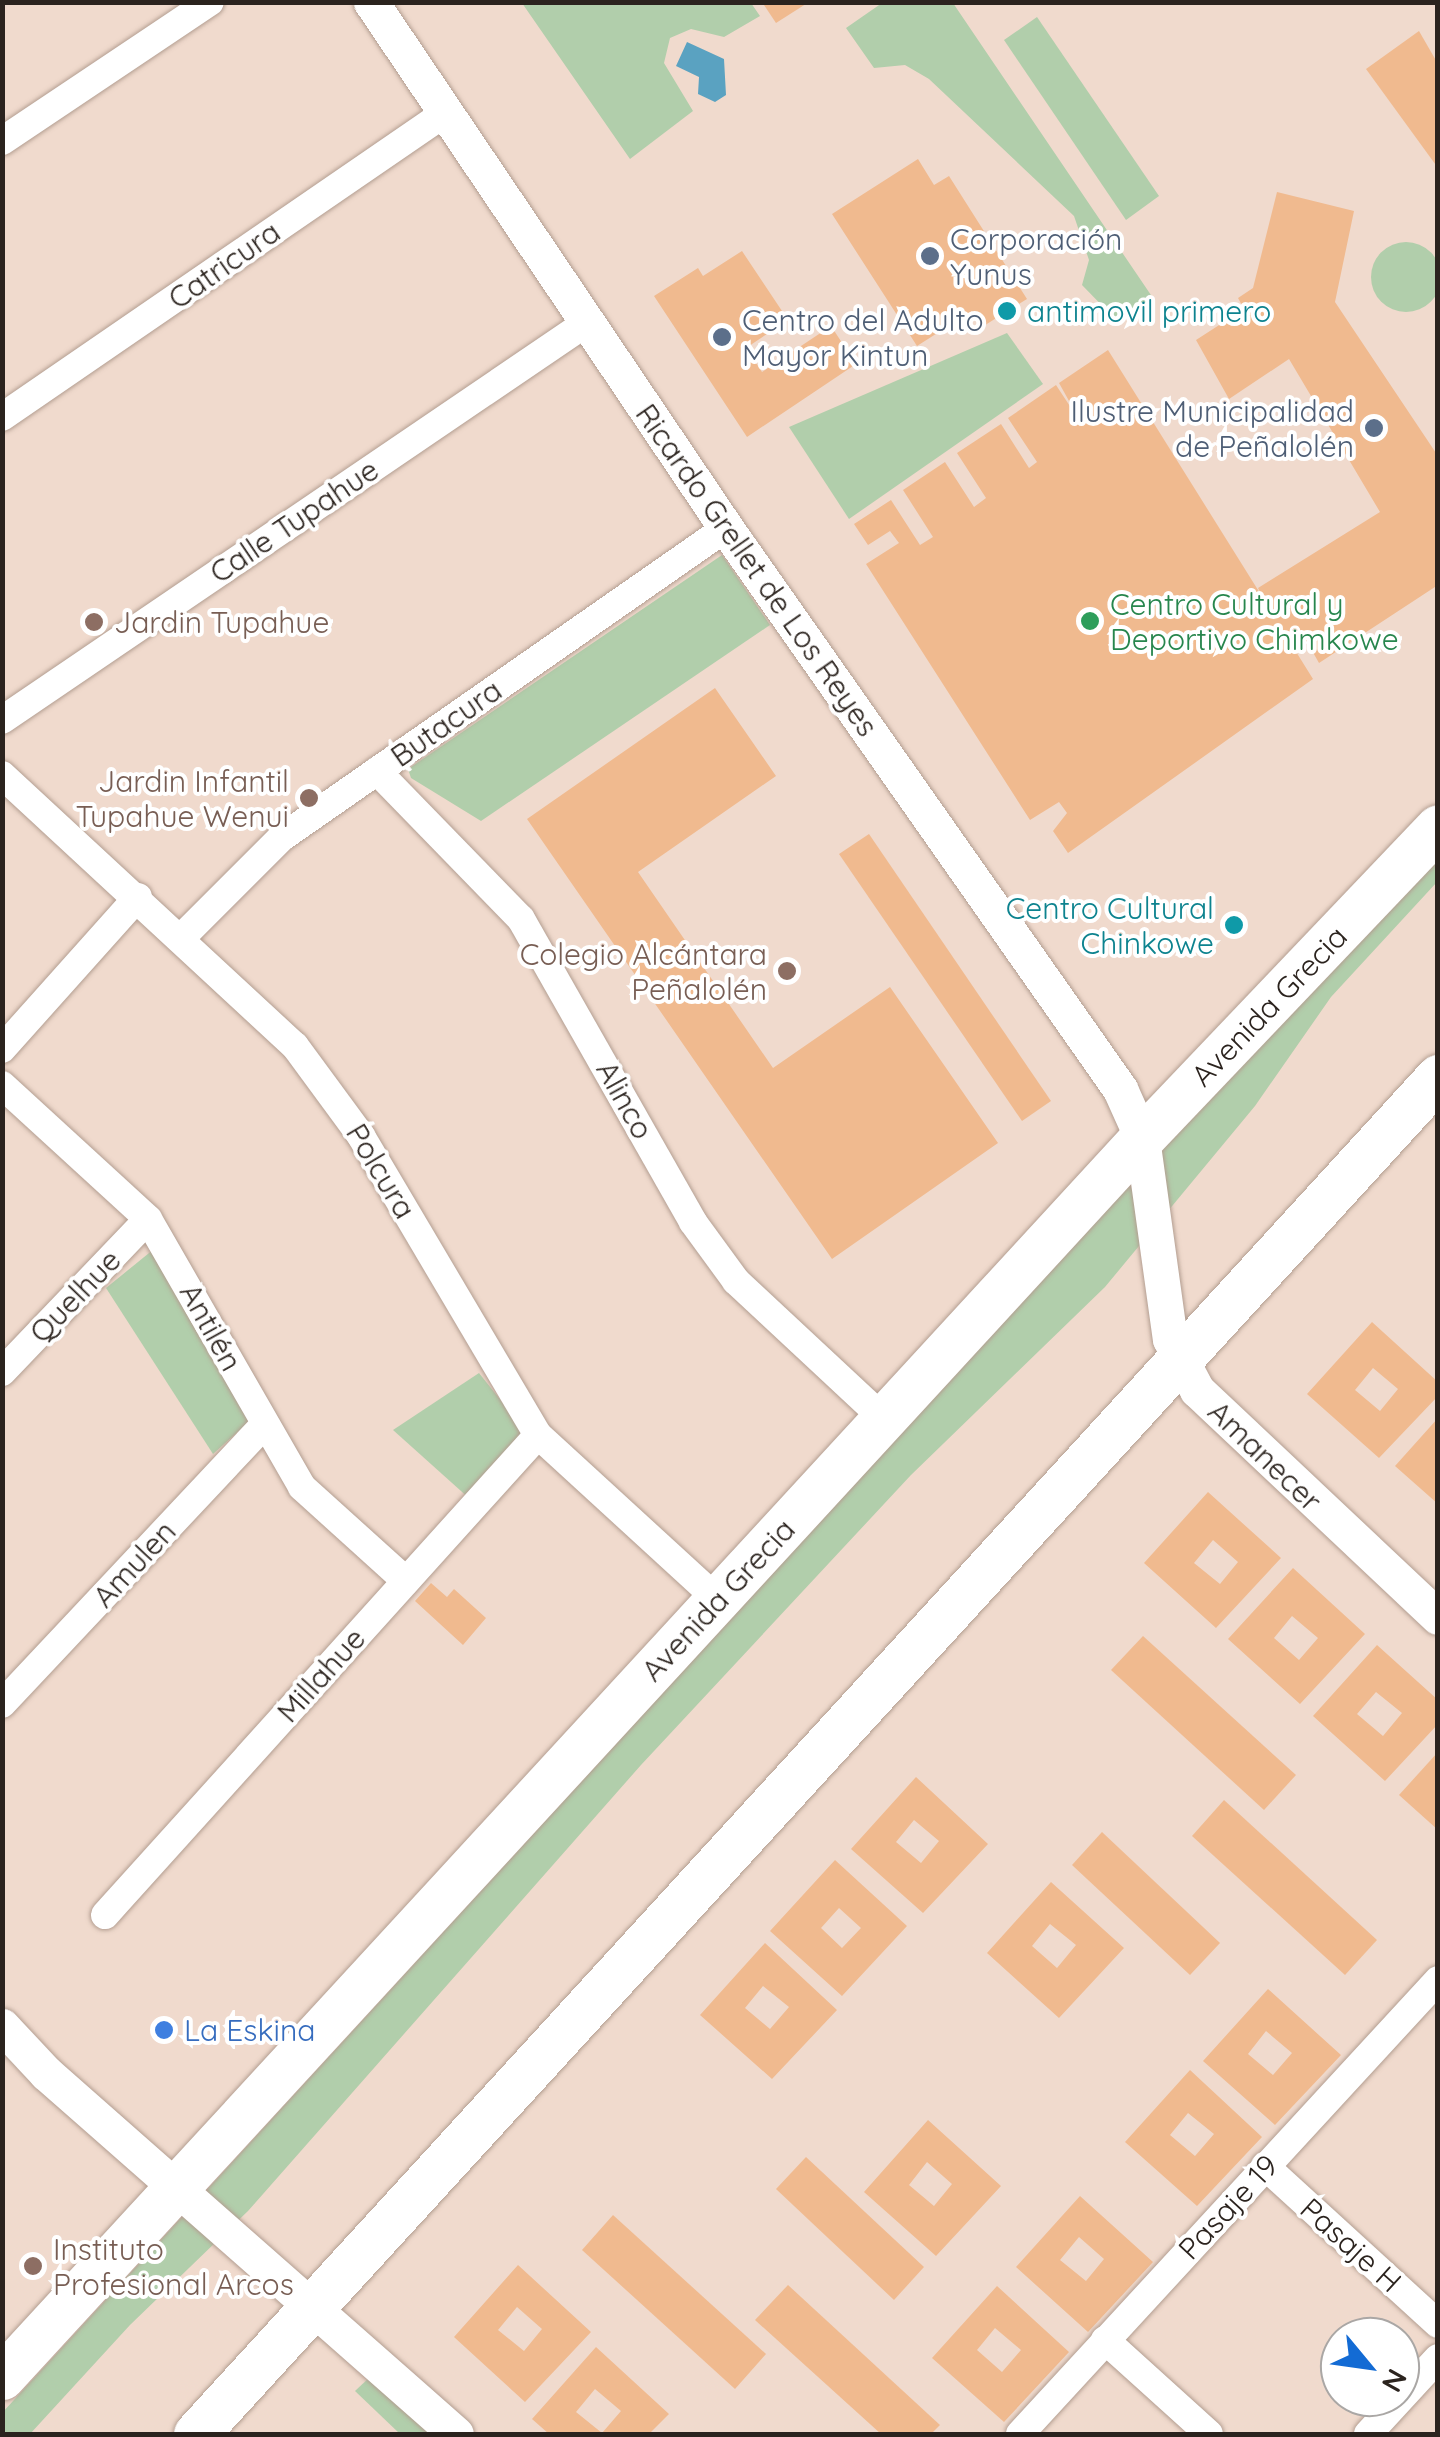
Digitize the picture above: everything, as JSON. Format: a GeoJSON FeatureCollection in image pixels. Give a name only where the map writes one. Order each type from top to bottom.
{"type":"FeatureCollection","features":[{"type":"Feature","properties":{"kind":"main road","name":"Avenida Grecia"},"geometry":{"type":"LineString","coordinates":[[2,2378],[1142,1138],[1438,826]]}},
{"type":"Feature","properties":{"kind":"main road"},"geometry":{"type":"LineString","coordinates":[[196,2434],[1438,1077]]}},
{"type":"Feature","properties":{"kind":"street"},"geometry":{"type":"LineString","coordinates":[[2,142],[210,2]]}},
{"type":"Feature","properties":{"kind":"street","name":"Ricardo Grellet de Los Reyes"},"geometry":{"type":"LineString","coordinates":[[371,2],[726,528],[1091,1044],[1142,1138]]}},
{"type":"Feature","properties":{"kind":"street","name":"Catricura"},"geometry":{"type":"LineString","coordinates":[[2,418],[445,113]]}},
{"type":"Feature","properties":{"kind":"street","name":"Calle Tupahue"},"geometry":{"type":"LineString","coordinates":[[2,720],[586,324]]}},
{"type":"Feature","properties":{"kind":"street","name":"Butacura"},"geometry":{"type":"LineString","coordinates":[[182,937],[281,838],[726,528]]}},
{"type":"Feature","properties":{"kind":"street","name":"Alinco"},"geometry":{"type":"LineString","coordinates":[[377,771],[521,919],[714,1252],[762,1311],[884,1419]]}},
{"type":"Feature","properties":{"kind":"street","name":"Polcura"},"geometry":{"type":"LineString","coordinates":[[2,775],[284,1035],[339,1102],[538,1435],[718,1600]]}},
{"type":"Feature","properties":{"kind":"street"},"geometry":{"type":"LineString","coordinates":[[2,1048],[138,897]]}},
{"type":"Feature","properties":{"kind":"street","name":"Antilén"},"geometry":{"type":"LineString","coordinates":[[2,1085],[148,1219],[264,1424],[314,1500],[406,1580]]}},
{"type":"Feature","properties":{"kind":"street","name":"Amanecer"},"geometry":{"type":"LineString","coordinates":[[1142,1138],[1156,1273],[1180,1362],[1216,1413],[1438,1618]]}},
{"type":"Feature","properties":{"kind":"street","name":"Quelhue"},"geometry":{"type":"LineString","coordinates":[[2,1372],[148,1219]]}},
{"type":"Feature","properties":{"kind":"street","name":"Amulen"},"geometry":{"type":"LineString","coordinates":[[2,1704],[264,1424]]}},
{"type":"Feature","properties":{"kind":"street","name":"Millahue"},"geometry":{"type":"LineString","coordinates":[[105,1915],[538,1435]]}},
{"type":"Feature","properties":{"kind":"street","name":"Pasaje 19"},"geometry":{"type":"LineString","coordinates":[[1020,2434],[1438,1980]]}},
{"type":"Feature","properties":{"kind":"street"},"geometry":{"type":"LineString","coordinates":[[2,2026],[46,2073],[178,2184],[456,2434]]}},
{"type":"Feature","properties":{"kind":"street","name":"Pasaje H"},"geometry":{"type":"LineString","coordinates":[[1266,2166],[1438,2324]]}},
{"type":"Feature","properties":{"kind":"street"},"geometry":{"type":"LineString","coordinates":[[1105,2340],[1208,2434]]}},
{"type":"Feature","properties":{"kind":"street"},"geometry":{"type":"LineString","coordinates":[[1368,2434],[1438,2358]]}},
{"type":"Feature","properties":{"kind":"green space"},"geometry":{"type":"Polygon","coordinates":[[[522,3],[751,3],[760,16],[724,37],[691,29],[670,38],[664,63],[693,111],[630,159],[522,3]]]}},
{"type":"Feature","properties":{"kind":"green space"},"geometry":{"type":"Polygon","coordinates":[[[882,3],[953,3],[1155,301],[1119,323],[1082,285],[1089,260],[1074,216],[929,79],[905,65],[874,68],[846,28],[882,3]]]}},
{"type":"Feature","properties":{"kind":"green space"},"geometry":{"type":"Polygon","coordinates":[[[1037,17],[1159,196],[1126,220],[1004,40],[1037,17]]]}},
{"type":"Feature","properties":{"kind":"green space"},"geometry":{"type":"Polygon","coordinates":[[[1406,242],[1431,252],[1441,277],[1431,302],[1406,312],[1381,302],[1371,277],[1381,252],[1406,242]]]}},
{"type":"Feature","properties":{"kind":"green space"},"geometry":{"type":"Polygon","coordinates":[[[1007,333],[1043,384],[849,519],[789,427],[1007,333]]]}},
{"type":"Feature","properties":{"kind":"green space"},"geometry":{"type":"Polygon","coordinates":[[[722,555],[770,625],[481,821],[411,778],[408,769],[722,555]]]}},
{"type":"Feature","properties":{"kind":"green space"},"geometry":{"type":"Polygon","coordinates":[[[1437,849],[1437,882],[1331,997],[1255,1106],[1105,1287],[911,1475],[641,1765],[248,2211],[130,2325],[30,2434],[3,2434],[2,2413],[1437,849]]]}},
{"type":"Feature","properties":{"kind":"green space"},"geometry":{"type":"Polygon","coordinates":[[[154,1249],[251,1420],[213,1454],[106,1288],[154,1249]]]}},
{"type":"Feature","properties":{"kind":"green space"},"geometry":{"type":"Polygon","coordinates":[[[479,1373],[529,1436],[471,1500],[393,1430],[479,1373]]]}},
{"type":"Feature","properties":{"kind":"green space"},"geometry":{"type":"Polygon","coordinates":[[[371,2376],[433,2434],[400,2434],[355,2391],[371,2376]]]}},
{"type":"Feature","properties":{"kind":"water"},"geometry":{"type":"Polygon","coordinates":[[[687,42],[724,59],[726,95],[715,102],[698,94],[699,77],[676,66],[687,42]]]}},
{"type":"Feature","properties":{"kind":"building"},"geometry":{"type":"Polygon","coordinates":[[[762,2],[809,2],[776,23],[762,2]]]}},
{"type":"Feature","properties":{"kind":"building"},"geometry":{"type":"Polygon","coordinates":[[[1419,31],[1438,64],[1438,168],[1366,69],[1419,31]]]}},
{"type":"Feature","properties":{"kind":"building","name":"Corporación Yunus"},"geometry":{"type":"Polygon","coordinates":[[[918,159],[934,185],[949,176],[1027,299],[982,327],[972,311],[917,346],[832,214],[918,159]]]}},
{"type":"Feature","properties":{"kind":"building","name":"Centro Cultural y Deportivo Chimkowe"},"geometry":{"type":"Polygon","coordinates":[[[1277,192],[1354,211],[1335,302],[1438,456],[1438,585],[1319,663],[1298,626],[1285,634],[1313,679],[1068,853],[1053,831],[1067,813],[1059,802],[1030,820],[866,564],[899,543],[890,531],[868,545],[854,524],[891,500],[920,545],[933,537],[903,490],[945,462],[974,507],[986,498],[957,453],[1001,424],[1029,468],[1037,462],[1008,418],[1056,385],[1083,426],[1059,383],[1108,350],[1263,598],[1258,588],[1380,512],[1289,359],[1229,399],[1196,340],[1244,309],[1238,298],[1253,288],[1277,192]]]}},
{"type":"Feature","properties":{"kind":"building","name":"Centro del Adulto Mayor Kintun"},"geometry":{"type":"Polygon","coordinates":[[[742,251],[788,320],[746,348],[762,372],[831,326],[856,364],[747,437],[654,296],[698,268],[703,276],[742,251]]]}},
{"type":"Feature","properties":{"kind":"building"},"geometry":{"type":"Polygon","coordinates":[[[715,688],[776,776],[638,872],[773,1068],[890,987],[998,1143],[832,1259],[527,819],[715,688]]]}},
{"type":"Feature","properties":{"kind":"building"},"geometry":{"type":"Polygon","coordinates":[[[869,834],[1051,1101],[1022,1121],[839,854],[869,834]]]}},
{"type":"Feature","properties":{"kind":"building"},"geometry":{"type":"Polygon","coordinates":[[[1372,1322],[1438,1382],[1438,1396],[1379,1458],[1307,1394],[1372,1322]],[[1373,1368],[1355,1390],[1380,1411],[1398,1389],[1373,1368]]]}},
{"type":"Feature","properties":{"kind":"building"},"geometry":{"type":"Polygon","coordinates":[[[1438,1418],[1437,1471],[1438,1504],[1395,1466],[1438,1418]]]}},
{"type":"Feature","properties":{"kind":"building"},"geometry":{"type":"Polygon","coordinates":[[[1208,1492],[1281,1558],[1216,1628],[1144,1563],[1208,1492]],[[1213,1540],[1194,1563],[1220,1584],[1238,1562],[1213,1540]]]}},
{"type":"Feature","properties":{"kind":"building"},"geometry":{"type":"Polygon","coordinates":[[[1293,1568],[1365,1634],[1300,1704],[1228,1639],[1293,1568]],[[1292,1616],[1274,1638],[1299,1660],[1318,1638],[1292,1616]]]}},
{"type":"Feature","properties":{"kind":"building"},"geometry":{"type":"Polygon","coordinates":[[[431,1583],[447,1597],[454,1589],[486,1618],[463,1645],[415,1601],[431,1583]]]}},
{"type":"Feature","properties":{"kind":"building"},"geometry":{"type":"Polygon","coordinates":[[[1143,1636],[1296,1775],[1264,1810],[1111,1670],[1143,1636]]]}},
{"type":"Feature","properties":{"kind":"building"},"geometry":{"type":"Polygon","coordinates":[[[1377,1645],[1438,1700],[1438,1724],[1385,1781],[1313,1716],[1377,1645]],[[1376,1692],[1357,1714],[1383,1736],[1402,1713],[1376,1692]]]}},
{"type":"Feature","properties":{"kind":"building"},"geometry":{"type":"Polygon","coordinates":[[[1438,1752],[1438,1830],[1399,1795],[1438,1752]]]}},
{"type":"Feature","properties":{"kind":"building"},"geometry":{"type":"Polygon","coordinates":[[[916,1777],[988,1844],[923,1913],[851,1849],[916,1777]],[[914,1820],[896,1842],[921,1863],[939,1841],[914,1820]]]}},
{"type":"Feature","properties":{"kind":"building"},"geometry":{"type":"Polygon","coordinates":[[[1224,1800],[1377,1940],[1345,1975],[1192,1836],[1224,1800]]]}},
{"type":"Feature","properties":{"kind":"building"},"geometry":{"type":"Polygon","coordinates":[[[1102,1832],[1220,1943],[1190,1975],[1072,1865],[1102,1832]]]}},
{"type":"Feature","properties":{"kind":"building"},"geometry":{"type":"Polygon","coordinates":[[[835,1860],[907,1926],[842,1996],[770,1931],[835,1860]],[[839,1908],[821,1928],[842,1948],[861,1928],[839,1908]]]}},
{"type":"Feature","properties":{"kind":"building"},"geometry":{"type":"Polygon","coordinates":[[[1051,1882],[1124,1948],[1059,2018],[987,1953],[1051,1882]],[[1050,1924],[1032,1946],[1057,1968],[1076,1945],[1050,1924]]]}},
{"type":"Feature","properties":{"kind":"building"},"geometry":{"type":"Polygon","coordinates":[[[765,1943],[837,2010],[772,2079],[700,2015],[765,1943]],[[763,1986],[745,2008],[770,2029],[789,2007],[763,1986]]]}},
{"type":"Feature","properties":{"kind":"building"},"geometry":{"type":"Polygon","coordinates":[[[1268,1989],[1341,2055],[1275,2125],[1203,2061],[1268,1989]],[[1266,2031],[1248,2054],[1273,2075],[1292,2053],[1266,2031]]]}},
{"type":"Feature","properties":{"kind":"building"},"geometry":{"type":"Polygon","coordinates":[[[1190,2070],[1262,2137],[1197,2206],[1125,2142],[1190,2070]],[[1188,2113],[1170,2135],[1195,2156],[1214,2134],[1188,2113]]]}},
{"type":"Feature","properties":{"kind":"building"},"geometry":{"type":"Polygon","coordinates":[[[928,2120],[1001,2186],[936,2256],[864,2192],[928,2120]],[[927,2162],[909,2185],[934,2206],[952,2184],[927,2162]]]}},
{"type":"Feature","properties":{"kind":"building"},"geometry":{"type":"Polygon","coordinates":[[[806,2157],[924,2267],[894,2300],[776,2189],[806,2157]]]}},
{"type":"Feature","properties":{"kind":"building"},"geometry":{"type":"Polygon","coordinates":[[[1080,2196],[1153,2262],[1088,2332],[1016,2267],[1080,2196]],[[1079,2237],[1060,2260],[1086,2281],[1104,2259],[1079,2237]]]}},
{"type":"Feature","properties":{"kind":"building"},"geometry":{"type":"Polygon","coordinates":[[[613,2215],[766,2354],[735,2389],[582,2250],[613,2215]]]}},
{"type":"Feature","properties":{"kind":"building"},"geometry":{"type":"Polygon","coordinates":[[[518,2265],[591,2332],[525,2402],[454,2337],[518,2265]],[[517,2307],[498,2330],[524,2351],[542,2329],[517,2307]]]}},
{"type":"Feature","properties":{"kind":"building"},"geometry":{"type":"Polygon","coordinates":[[[788,2285],[940,2425],[931,2434],[881,2434],[755,2320],[788,2285]]]}},
{"type":"Feature","properties":{"kind":"building"},"geometry":{"type":"Polygon","coordinates":[[[997,2286],[1069,2352],[1004,2422],[932,2358],[997,2286]],[[995,2328],[977,2350],[1002,2372],[1021,2350],[995,2328]]]}},
{"type":"Feature","properties":{"kind":"building"},"geometry":{"type":"Polygon","coordinates":[[[596,2347],[669,2414],[649,2434],[549,2434],[532,2419],[596,2347]],[[595,2389],[576,2412],[602,2433],[621,2411],[595,2389]]]}},
{"type":"Feature","properties":{"kind":"place","name":"Corporación Yunus"},"geometry":{"type":"Point","coordinates":[930,256]}},
{"type":"Feature","properties":{"kind":"place","name":"antimovil primero"},"geometry":{"type":"Point","coordinates":[1007,311]}},
{"type":"Feature","properties":{"kind":"place","name":"Centro del Adulto Mayor Kintun"},"geometry":{"type":"Point","coordinates":[722,337]}},
{"type":"Feature","properties":{"kind":"place","name":"Ilustre Municipalidad de Peñalolén"},"geometry":{"type":"Point","coordinates":[1374,428]}},
{"type":"Feature","properties":{"kind":"place","name":"Centro Cultural y Deportivo Chimkowe"},"geometry":{"type":"Point","coordinates":[1090,621]}},
{"type":"Feature","properties":{"kind":"place","name":"Jardin Tupahue"},"geometry":{"type":"Point","coordinates":[94,622]}},
{"type":"Feature","properties":{"kind":"place","name":"Jardin Infantil Tupahue Wenui"},"geometry":{"type":"Point","coordinates":[309,798]}},
{"type":"Feature","properties":{"kind":"place","name":"Centro Cultural Chinkowe"},"geometry":{"type":"Point","coordinates":[1234,925]}},
{"type":"Feature","properties":{"kind":"place","name":"Colegio Alcántara Peñalolén"},"geometry":{"type":"Point","coordinates":[787,971]}},
{"type":"Feature","properties":{"kind":"place","name":"La Eskina"},"geometry":{"type":"Point","coordinates":[164,2030]}},
{"type":"Feature","properties":{"kind":"place","name":"Instituto Profesional Arcos"},"geometry":{"type":"Point","coordinates":[33,2266]}}]}
